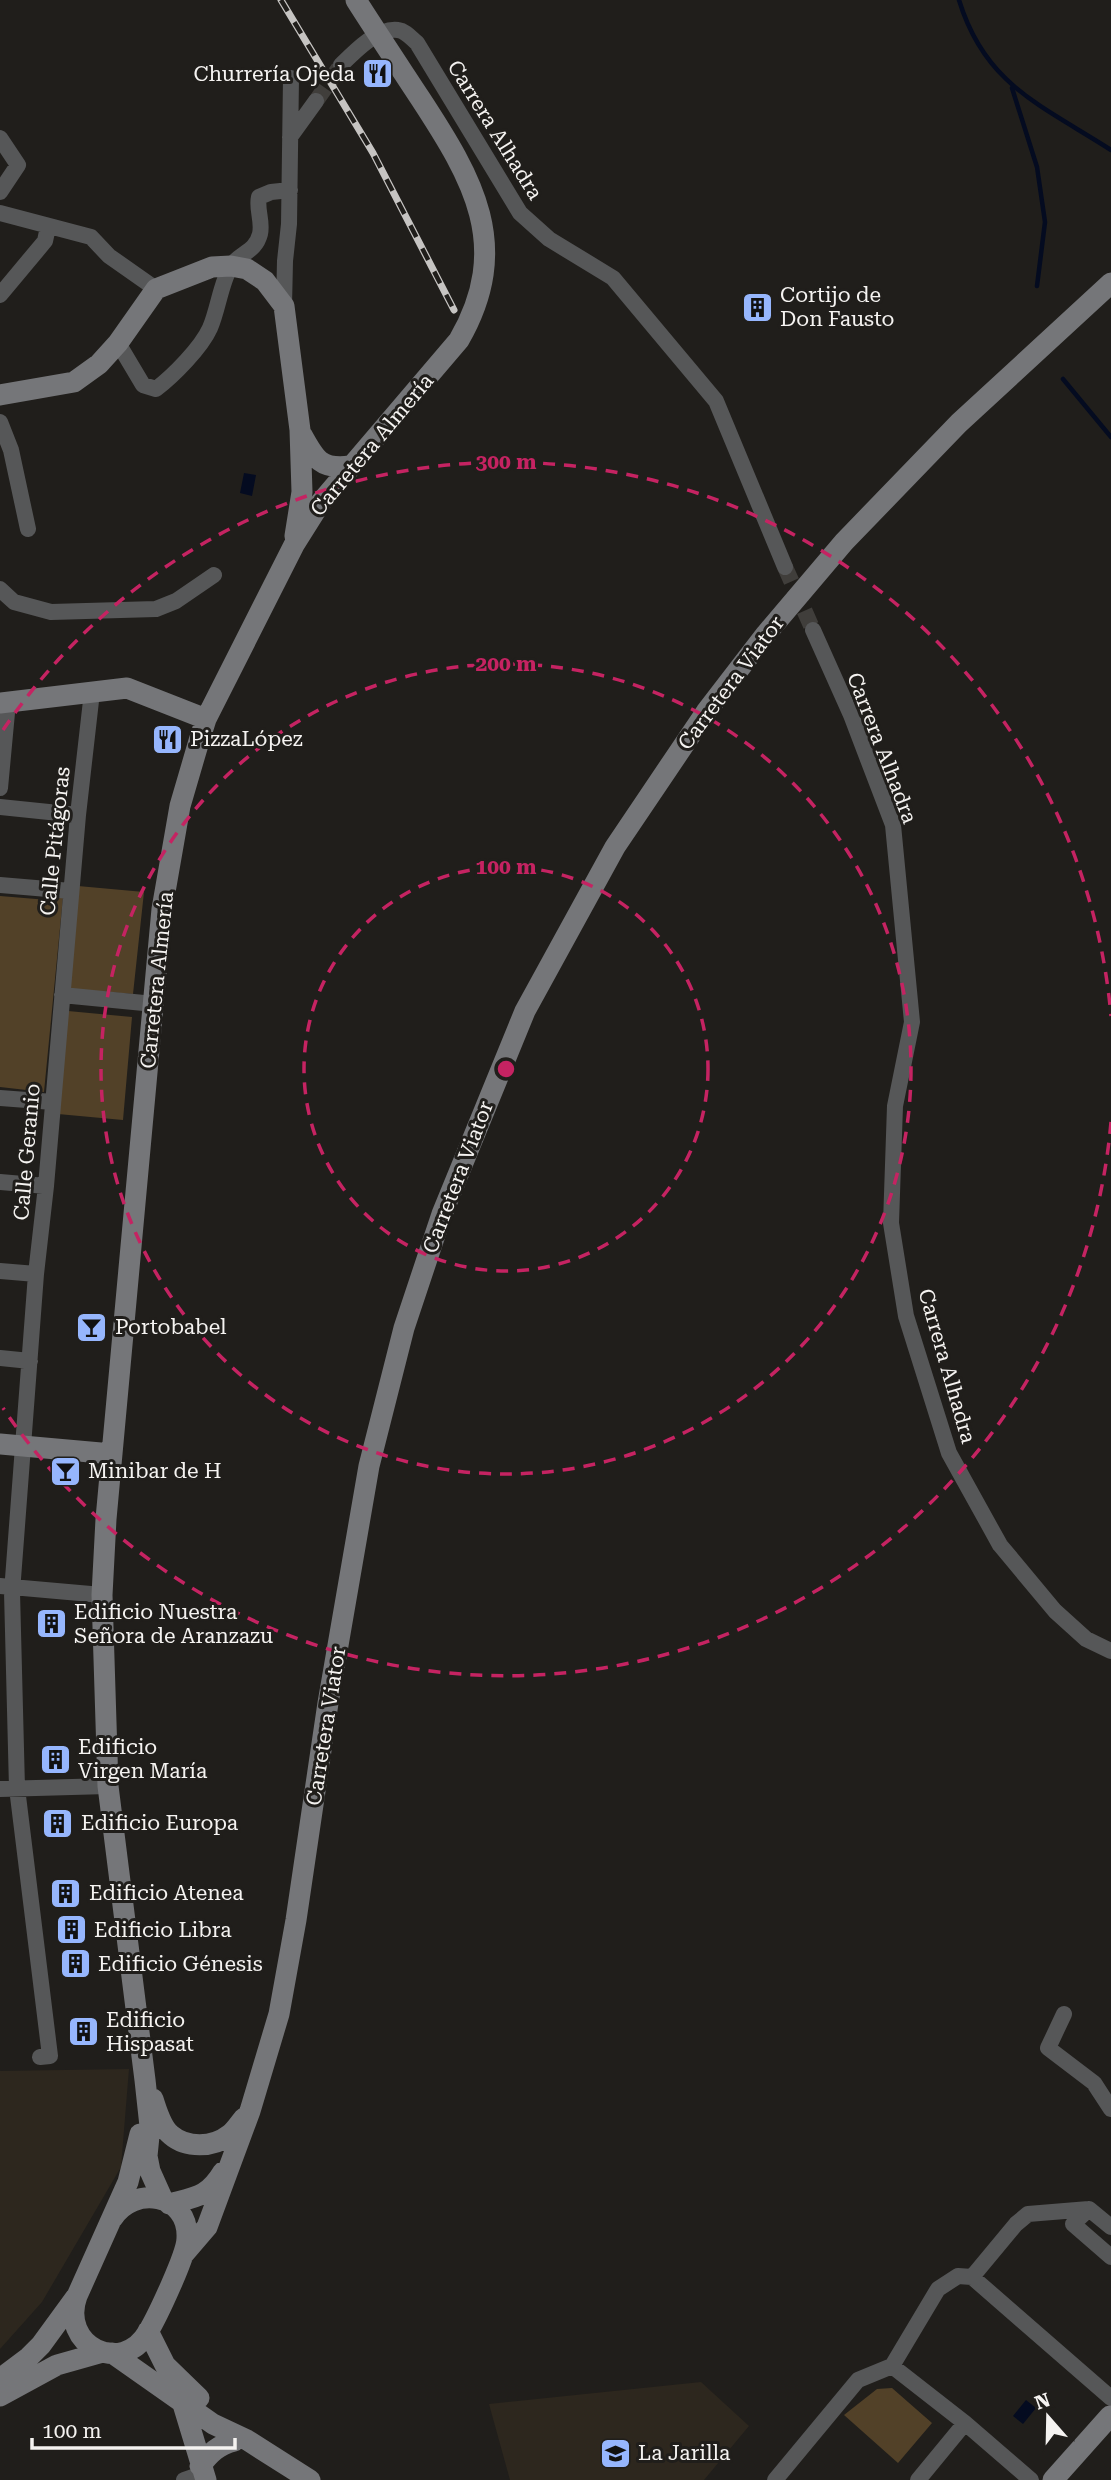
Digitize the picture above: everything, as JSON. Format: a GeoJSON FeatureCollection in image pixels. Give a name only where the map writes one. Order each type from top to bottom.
{"type":"FeatureCollection","features":[{"type":"Feature","properties":{"kind":"main road","name":"Carretera Almería"},"geometry":{"type":"LineString","coordinates":[[145,2080],[108,1786],[103,1595],[112,1454],[162,909],[180,806],[206,719],[294,545],[323,499],[459,340],[474,310],[484,262],[483,223],[474,192],[435,120],[356,0]]}},
{"type":"Feature","properties":{"kind":"main road"},"geometry":{"type":"LineString","coordinates":[[0,395],[74,382],[99,364],[118,343],[156,289],[212,267],[232,266],[247,269],[265,281],[284,306],[300,430],[302,492],[294,545]]}},
{"type":"Feature","properties":{"kind":"main road","name":"Carretera Viator"},"geometry":{"type":"LineString","coordinates":[[183,2255],[206,2227],[250,2111],[279,2014],[296,1920],[328,1703],[367,1479],[404,1328],[442,1214],[525,1011],[615,847],[706,712],[758,643],[844,542],[959,423],[1111,283]]}},
{"type":"Feature","properties":{"kind":"main road"},"geometry":{"type":"LineString","coordinates":[[300,430],[312,454],[324,465],[336,468],[350,466]]}},
{"type":"Feature","properties":{"kind":"main road"},"geometry":{"type":"LineString","coordinates":[[300,430],[323,499]]}},
{"type":"Feature","properties":{"kind":"main road"},"geometry":{"type":"LineString","coordinates":[[301,471],[311,492],[323,499]]}},
{"type":"Feature","properties":{"kind":"main road"},"geometry":{"type":"LineString","coordinates":[[4,703],[128,688],[206,719]]}},
{"type":"Feature","properties":{"kind":"main road"},"geometry":{"type":"LineString","coordinates":[[0,1444],[112,1454]]}},
{"type":"Feature","properties":{"kind":"main road"},"geometry":{"type":"LineString","coordinates":[[145,2080],[165,2128],[169,2134],[181,2141],[195,2145],[210,2144],[228,2136],[250,2111]]}},
{"type":"Feature","properties":{"kind":"main road"},"geometry":{"type":"LineString","coordinates":[[0,2396],[57,2365],[121,2352],[137,2345],[149,2331],[183,2255],[187,2238],[179,2213],[166,2202],[150,2171],[147,2156],[150,2126],[145,2080]]}},
{"type":"Feature","properties":{"kind":"main road"},"geometry":{"type":"LineString","coordinates":[[145,2080],[138,2147],[128,2182],[77,2296],[73,2313],[77,2330],[88,2344],[183,2400],[232,2437],[247,2440],[310,2480]]}},
{"type":"Feature","properties":{"kind":"main road"},"geometry":{"type":"LineString","coordinates":[[112,2219],[123,2205],[131,2201],[148,2197],[166,2202],[198,2196],[214,2187],[236,2149]]}},
{"type":"Feature","properties":{"kind":"main road"},"geometry":{"type":"LineString","coordinates":[[0,2379],[41,2345],[77,2296]]}},
{"type":"Feature","properties":{"kind":"main road"},"geometry":{"type":"LineString","coordinates":[[149,2331],[164,2365],[222,2417],[236,2445],[290,2480]]}},
{"type":"Feature","properties":{"kind":"main road"},"geometry":{"type":"LineString","coordinates":[[183,2400],[199,2475]]}},
{"type":"Feature","properties":{"kind":"main road"},"geometry":{"type":"LineString","coordinates":[[1053,2480],[1111,2412]]}},
{"type":"Feature","properties":{"kind":"main road"},"geometry":{"type":"LineString","coordinates":[[1069,2480],[1111,2412]]}},
{"type":"Feature","properties":{"kind":"main road"},"geometry":{"type":"LineString","coordinates":[[199,2475],[211,2452],[232,2437]]}},
{"type":"Feature","properties":{"kind":"street","name":"Carrera Alhadra"},"geometry":{"type":"LineString","coordinates":[[379,35],[396,29],[406,33],[416,43],[520,213],[549,239],[612,278],[701,381],[716,401],[785,567]]}},
{"type":"Feature","properties":{"kind":"street"},"geometry":{"type":"LineString","coordinates":[[341,65],[355,51],[379,35]]}},
{"type":"Feature","properties":{"kind":"street"},"geometry":{"type":"LineString","coordinates":[[284,306],[290,190],[291,78]]}},
{"type":"Feature","properties":{"kind":"street"},"geometry":{"type":"LineString","coordinates":[[290,136],[316,101]]}},
{"type":"Feature","properties":{"kind":"street"},"geometry":{"type":"LineString","coordinates":[[0,138],[18,165],[0,192]]}},
{"type":"Feature","properties":{"kind":"street"},"geometry":{"type":"LineString","coordinates":[[118,343],[144,385],[156,389],[173,376],[209,331],[232,266],[253,249],[260,236],[262,220],[257,201],[259,197],[271,192],[290,190]]}},
{"type":"Feature","properties":{"kind":"street"},"geometry":{"type":"LineString","coordinates":[[0,213],[91,237],[109,257],[156,289]]}},
{"type":"Feature","properties":{"kind":"street"},"geometry":{"type":"LineString","coordinates":[[0,295],[45,241],[48,227]]}},
{"type":"Feature","properties":{"kind":"street"},"geometry":{"type":"LineString","coordinates":[[0,422],[11,450],[28,529]]}},
{"type":"Feature","properties":{"kind":"street"},"geometry":{"type":"LineString","coordinates":[[0,589],[7,601],[51,612],[156,609],[176,601],[214,575]]}},
{"type":"Feature","properties":{"kind":"street","name":"Carrera Alhadra"},"geometry":{"type":"LineString","coordinates":[[813,630],[851,715],[893,825],[912,1022],[895,1106],[891,1223],[906,1316],[949,1453],[1000,1545],[1055,1611],[1086,1639],[1111,1651]]}},
{"type":"Feature","properties":{"kind":"street","name":"Calle Pitágoras"},"geometry":{"type":"LineString","coordinates":[[62,995],[92,692]]}},
{"type":"Feature","properties":{"kind":"street"},"geometry":{"type":"LineString","coordinates":[[0,789],[4,703]]}},
{"type":"Feature","properties":{"kind":"street"},"geometry":{"type":"LineString","coordinates":[[0,807],[78,815]]}},
{"type":"Feature","properties":{"kind":"street"},"geometry":{"type":"LineString","coordinates":[[0,885],[71,891]]}},
{"type":"Feature","properties":{"kind":"street"},"geometry":{"type":"LineString","coordinates":[[62,995],[154,1004]]}},
{"type":"Feature","properties":{"kind":"street","name":"Calle Geranio"},"geometry":{"type":"LineString","coordinates":[[40,2057],[50,2056],[18,1788],[6,1587],[23,1446],[62,995]]}},
{"type":"Feature","properties":{"kind":"street"},"geometry":{"type":"LineString","coordinates":[[0,1098],[53,1102]]}},
{"type":"Feature","properties":{"kind":"street"},"geometry":{"type":"LineString","coordinates":[[0,1182],[46,1186]]}},
{"type":"Feature","properties":{"kind":"street"},"geometry":{"type":"LineString","coordinates":[[0,1271],[36,1274]]}},
{"type":"Feature","properties":{"kind":"street"},"geometry":{"type":"LineString","coordinates":[[0,1358],[30,1361]]}},
{"type":"Feature","properties":{"kind":"street"},"geometry":{"type":"LineString","coordinates":[[6,1587],[103,1595]]}},
{"type":"Feature","properties":{"kind":"street"},"geometry":{"type":"LineString","coordinates":[[0,1742],[16,1737]]}},
{"type":"Feature","properties":{"kind":"street"},"geometry":{"type":"LineString","coordinates":[[0,1789],[108,1786]]}},
{"type":"Feature","properties":{"kind":"street"},"geometry":{"type":"LineString","coordinates":[[1064,2014],[1048,2048],[1094,2083],[1111,2109]]}},
{"type":"Feature","properties":{"kind":"street"},"geometry":{"type":"LineString","coordinates":[[1089,2209],[1073,2224],[1111,2257]]}},
{"type":"Feature","properties":{"kind":"street"},"geometry":{"type":"LineString","coordinates":[[775,2480],[858,2380],[892,2366],[939,2290],[965,2276],[1028,2214],[1089,2209],[1111,2227]]}},
{"type":"Feature","properties":{"kind":"street"},"geometry":{"type":"LineString","coordinates":[[965,2276],[1111,2412]]}},
{"type":"Feature","properties":{"kind":"street"},"geometry":{"type":"LineString","coordinates":[[892,2366],[965,2423],[1031,2480]]}},
{"type":"Feature","properties":{"kind":"street"},"geometry":{"type":"LineString","coordinates":[[918,2480],[965,2423]]}},
{"type":"Feature","properties":{"kind":"shaded area"},"geometry":{"type":"Polygon","coordinates":[[[78,886],[144,892],[133,994],[71,989],[69,986],[78,886]]]}},
{"type":"Feature","properties":{"kind":"shaded area"},"geometry":{"type":"Polygon","coordinates":[[[0,896],[48,900],[63,897],[44,1092],[0,1087],[0,896]]]}},
{"type":"Feature","properties":{"kind":"shaded area"},"geometry":{"type":"Polygon","coordinates":[[[68,1011],[132,1017],[123,1120],[58,1114],[68,1011]]]}},
{"type":"Feature","properties":{"kind":"shaded area"},"geometry":{"type":"Polygon","coordinates":[[[129,2069],[121,2167],[42,2302],[0,2349],[0,2071],[129,2069]]]}},
{"type":"Feature","properties":{"kind":"shaded area","name":"La Jarilla"},"geometry":{"type":"Polygon","coordinates":[[[701,2382],[749,2426],[704,2480],[510,2480],[489,2404],[701,2382]]]}},
{"type":"Feature","properties":{"kind":"shaded area"},"geometry":{"type":"Polygon","coordinates":[[[892,2388],[932,2423],[898,2463],[844,2415],[877,2389],[892,2388]]]}},
{"type":"Feature","properties":{"kind":"water"},"geometry":{"type":"Polygon","coordinates":[[[244,473],[256,475],[252,496],[240,493],[244,473]]]}},
{"type":"Feature","properties":{"kind":"water"},"geometry":{"type":"Polygon","coordinates":[[[1026,2400],[1036,2408],[1023,2424],[1013,2416],[1026,2400]]]}},
{"type":"Feature","properties":{"kind":"waterway"},"geometry":{"type":"LineString","coordinates":[[959,0],[970,29],[1000,73],[1039,105],[1111,150]]}},
{"type":"Feature","properties":{"kind":"waterway"},"geometry":{"type":"LineString","coordinates":[[1012,88],[1037,167],[1045,222],[1037,286]]}},
{"type":"Feature","properties":{"kind":"waterway"},"geometry":{"type":"LineString","coordinates":[[1063,379],[1111,437]]}},
{"type":"Feature","properties":{"kind":"tunnel"},"geometry":{"type":"LineString","coordinates":[[316,101],[341,65]]}},
{"type":"Feature","properties":{"kind":"tunnel"},"geometry":{"type":"LineString","coordinates":[[785,567],[813,630]]}},
{"type":"Feature","properties":{"kind":"railway"},"geometry":{"type":"LineString","coordinates":[[281,0],[373,153],[454,310]]}},
{"type":"Feature","properties":{"kind":"place","name":"Churrería Ojeda"},"geometry":{"type":"Point","coordinates":[378,74]}},
{"type":"Feature","properties":{"kind":"place","name":"Cortijo de Don Fausto"},"geometry":{"type":"Point","coordinates":[757,307]}},
{"type":"Feature","properties":{"kind":"place","name":"PizzaLópez"},"geometry":{"type":"Point","coordinates":[167,739]}},
{"type":"Feature","properties":{"kind":"place","name":"Portobabel"},"geometry":{"type":"Point","coordinates":[92,1327]}},
{"type":"Feature","properties":{"kind":"place","name":"Minibar de H"},"geometry":{"type":"Point","coordinates":[65,1471]}},
{"type":"Feature","properties":{"kind":"place","name":"Edificio Nuestra Señora de Aranzazu"},"geometry":{"type":"Point","coordinates":[51,1624]}},
{"type":"Feature","properties":{"kind":"place","name":"Edificio Virgen María"},"geometry":{"type":"Point","coordinates":[55,1759]}},
{"type":"Feature","properties":{"kind":"place","name":"Edificio Europa"},"geometry":{"type":"Point","coordinates":[58,1823]}},
{"type":"Feature","properties":{"kind":"place","name":"Edificio Atenea"},"geometry":{"type":"Point","coordinates":[66,1893]}},
{"type":"Feature","properties":{"kind":"place","name":"Edificio Libra"},"geometry":{"type":"Point","coordinates":[71,1930]}},
{"type":"Feature","properties":{"kind":"place","name":"Edificio Génesis"},"geometry":{"type":"Point","coordinates":[75,1964]}},
{"type":"Feature","properties":{"kind":"place","name":"Edificio Hispasat"},"geometry":{"type":"Point","coordinates":[83,2032]}},
{"type":"Feature","properties":{"kind":"place","name":"La Jarilla"},"geometry":{"type":"Point","coordinates":[615,2453]}}]}
